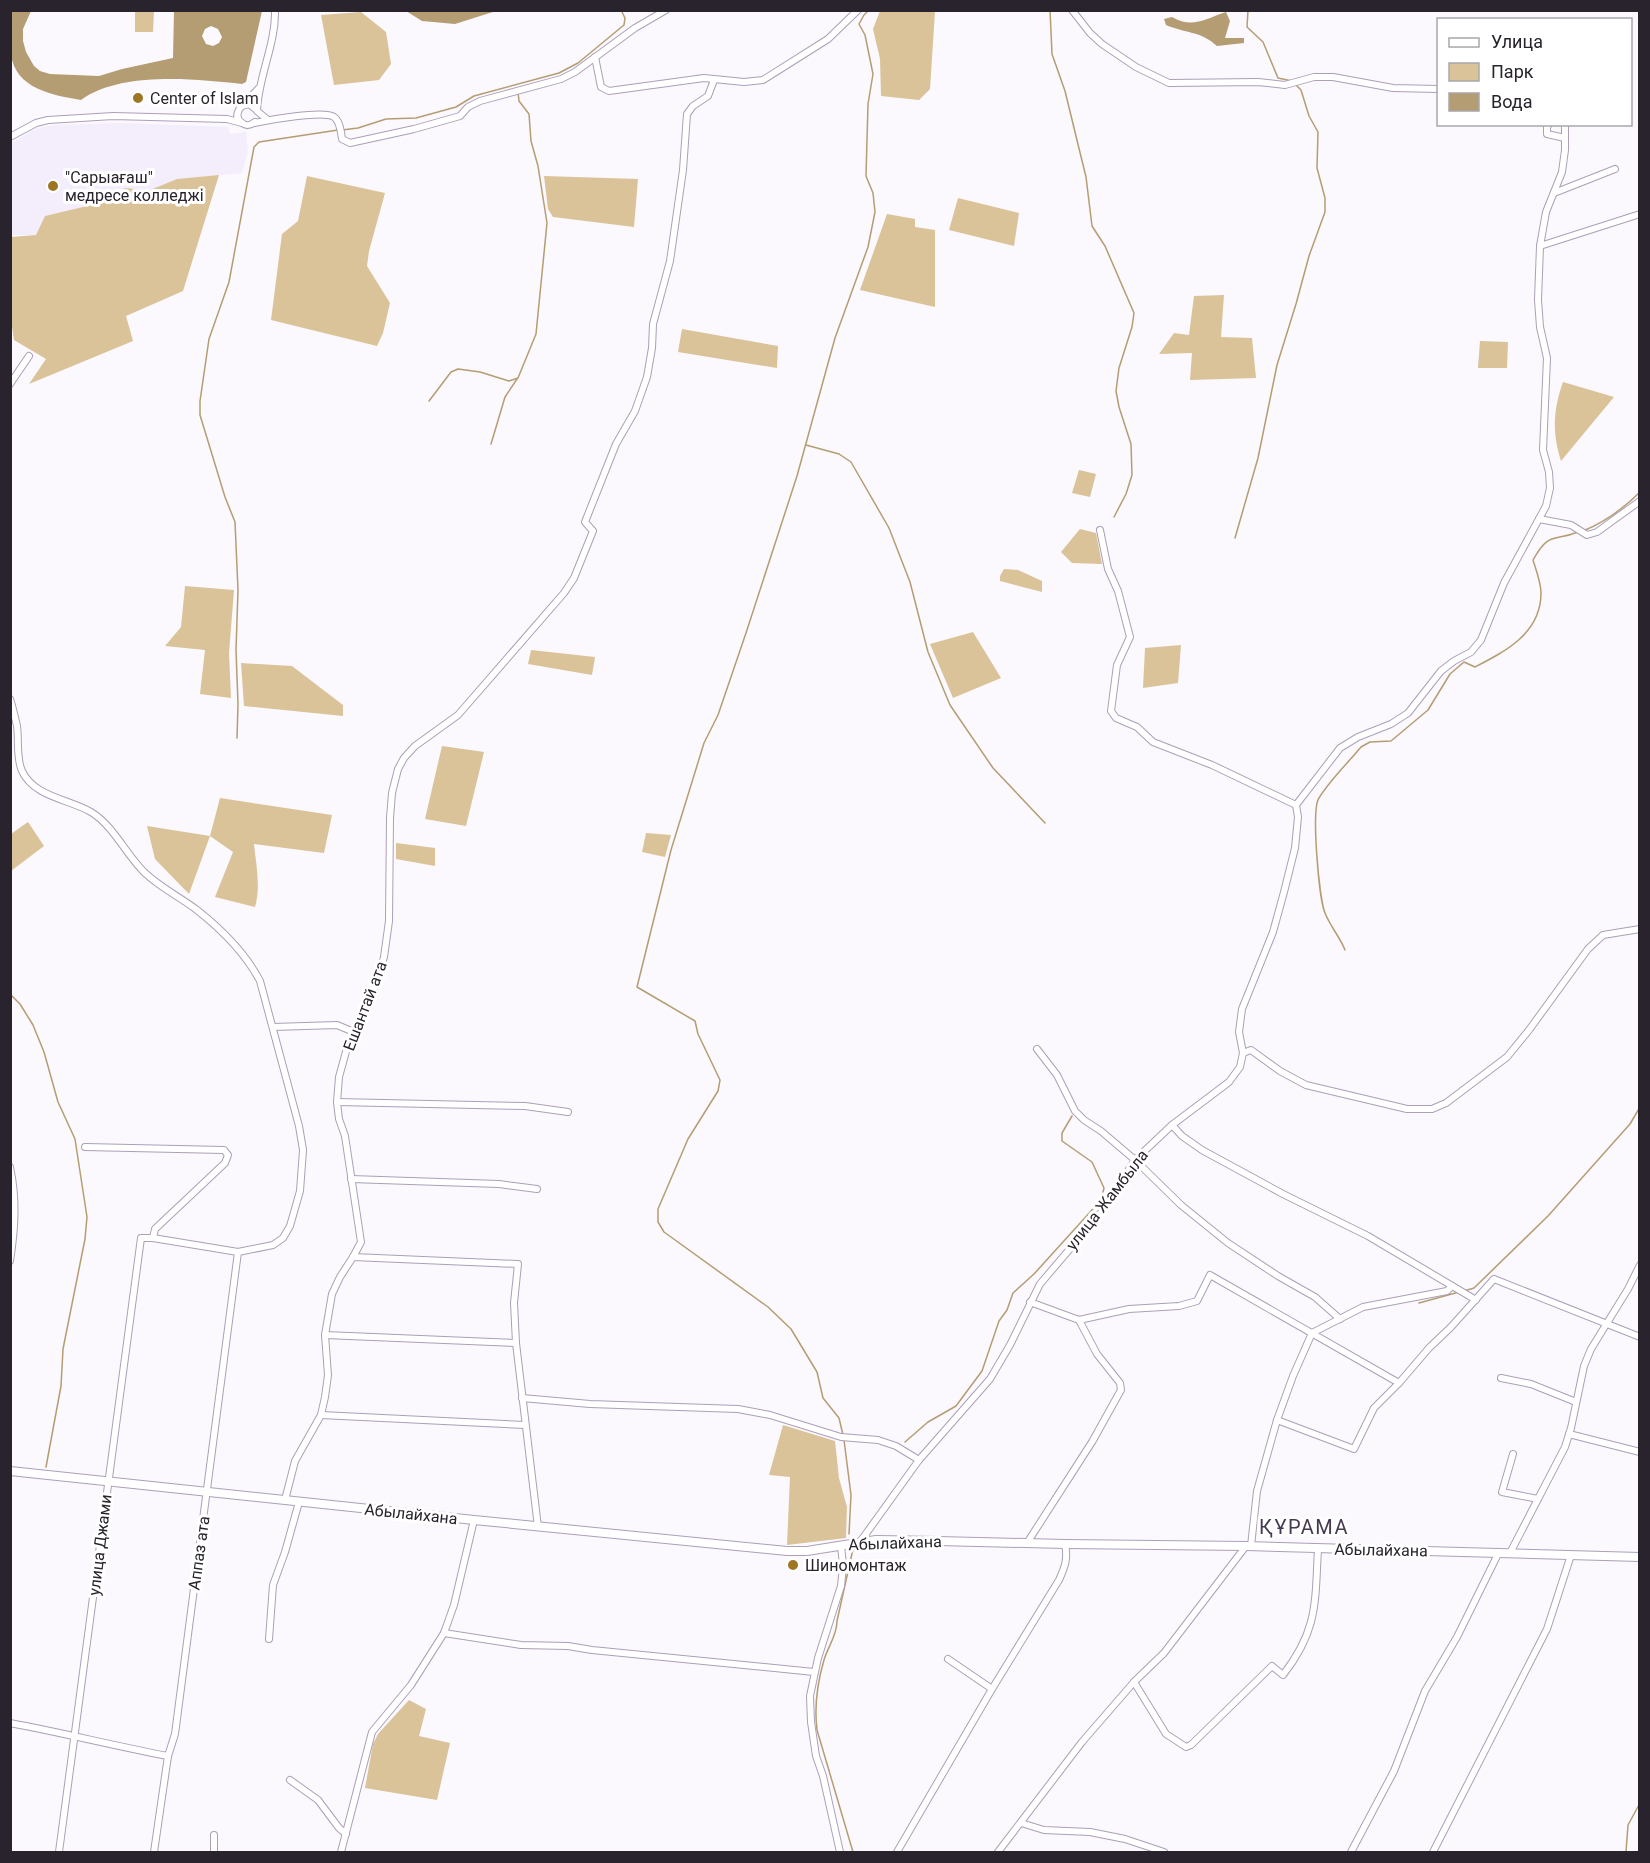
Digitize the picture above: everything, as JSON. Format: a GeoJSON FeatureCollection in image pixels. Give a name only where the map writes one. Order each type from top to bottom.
{"type":"FeatureCollection","features":[{"type":"Feature","properties":{"kind":"main road","name":"Абылайхана"},"geometry":{"type":"LineString","coordinates":[[10,1471],[787,1551],[807,1551],[876,1540],[938,1540],[1640,1557]]}},
{"type":"Feature","properties":{"kind":"street"},"geometry":{"type":"LineString","coordinates":[[254,123],[258,117],[260,88],[273,30],[275,10]]}},
{"type":"Feature","properties":{"kind":"street"},"geometry":{"type":"LineString","coordinates":[[10,137],[36,123],[48,120],[113,116],[227,119],[248,125],[268,120],[324,114],[334,117],[342,139],[350,143],[460,116],[468,107],[480,101],[561,79],[575,72],[635,28],[666,10]]}},
{"type":"Feature","properties":{"kind":"street"},"geometry":{"type":"LineString","coordinates":[[596,57],[601,87],[609,91],[704,78],[744,82],[763,80],[828,39],[858,10]]}},
{"type":"Feature","properties":{"kind":"street"},"geometry":{"type":"LineString","coordinates":[[1072,10],[1102,44],[1136,66],[1169,83],[1258,82],[1285,85],[1314,77],[1333,77],[1393,88],[1437,89]]}},
{"type":"Feature","properties":{"kind":"street","name":"Ешантай ата"},"geometry":{"type":"LineString","coordinates":[[285,1500],[296,1461],[321,1415],[328,1375],[326,1335],[332,1293],[361,1242],[345,1136],[339,1119],[337,1101],[341,1070],[347,1048],[377,982],[384,957],[389,921],[390,818],[392,794],[398,769],[415,746],[458,715],[564,593],[574,578],[593,531],[585,522],[616,444],[635,411],[647,377],[653,324],[670,261],[683,170],[687,114],[693,106],[708,96],[714,80]]}},
{"type":"Feature","properties":{"kind":"street"},"geometry":{"type":"LineString","coordinates":[[227,119],[260,88]]}},
{"type":"Feature","properties":{"kind":"street"},"geometry":{"type":"LineString","coordinates":[[241,107],[253,105],[268,120]]}},
{"type":"Feature","properties":{"kind":"street"},"geometry":{"type":"LineString","coordinates":[[241,107],[237,115],[242,123]]}},
{"type":"Feature","properties":{"kind":"street"},"geometry":{"type":"LineString","coordinates":[[1548,126],[1547,134],[1565,138]]}},
{"type":"Feature","properties":{"kind":"street"},"geometry":{"type":"LineString","coordinates":[[1565,126],[1562,172],[1546,212],[1540,246],[1538,300],[1540,327],[1547,358],[1543,450],[1549,472],[1550,488],[1546,506],[1504,583],[1481,640],[1471,652],[1441,671],[1408,713],[1391,724],[1358,737],[1340,748],[1296,806],[1298,817],[1295,848],[1284,891],[1273,932],[1242,1009],[1239,1032],[1243,1053],[1251,1050],[1298,1080],[1325,1090],[1407,1109],[1432,1109],[1446,1103],[1507,1057],[1588,949],[1603,935],[1640,929]]}},
{"type":"Feature","properties":{"kind":"street"},"geometry":{"type":"LineString","coordinates":[[1554,193],[1615,169]]}},
{"type":"Feature","properties":{"kind":"street"},"geometry":{"type":"LineString","coordinates":[[1540,246],[1640,214]]}},
{"type":"Feature","properties":{"kind":"street"},"geometry":{"type":"LineString","coordinates":[[10,384],[29,356]]}},
{"type":"Feature","properties":{"kind":"street"},"geometry":{"type":"LineString","coordinates":[[1539,519],[1571,525],[1587,536],[1597,532],[1640,501]]}},
{"type":"Feature","properties":{"kind":"street"},"geometry":{"type":"LineString","coordinates":[[1100,530],[1108,569],[1118,591],[1130,637],[1117,665],[1111,711],[1116,718],[1137,727],[1153,742],[1212,765],[1296,806]]}},
{"type":"Feature","properties":{"kind":"street"},"geometry":{"type":"LineString","coordinates":[[10,699],[21,770],[27,779],[39,789],[93,813],[158,885],[197,910],[232,943],[253,967],[260,981],[273,1027],[299,1126],[303,1150],[300,1191],[290,1226],[283,1238],[273,1245],[238,1252],[153,1238],[155,1229],[225,1163],[228,1155],[224,1150],[85,1147]]}},
{"type":"Feature","properties":{"kind":"street"},"geometry":{"type":"LineString","coordinates":[[273,1027],[337,1025],[354,1032]]}},
{"type":"Feature","properties":{"kind":"street"},"geometry":{"type":"LineString","coordinates":[[1037,1049],[1057,1075],[1075,1111],[1084,1120],[1101,1131],[1135,1160],[1181,1205],[1228,1243],[1315,1297],[1340,1319]]}},
{"type":"Feature","properties":{"kind":"street","name":"улица Жамбыла"},"geometry":{"type":"LineString","coordinates":[[860,1542],[919,1460],[990,1379],[1010,1345],[1040,1284],[1103,1210],[1135,1160],[1172,1125],[1229,1082],[1240,1067],[1243,1053]]}},
{"type":"Feature","properties":{"kind":"street"},"geometry":{"type":"LineString","coordinates":[[337,1101],[525,1106],[568,1112]]}},
{"type":"Feature","properties":{"kind":"street"},"geometry":{"type":"LineString","coordinates":[[1172,1125],[1182,1137],[1202,1150],[1282,1194],[1368,1236],[1476,1300]]}},
{"type":"Feature","properties":{"kind":"street"},"geometry":{"type":"LineString","coordinates":[[10,1167],[15,1187],[16,1209],[10,1261]]}},
{"type":"Feature","properties":{"kind":"street"},"geometry":{"type":"LineString","coordinates":[[351,1179],[499,1184],[537,1189]]}},
{"type":"Feature","properties":{"kind":"street","name":"улица Джами"},"geometry":{"type":"LineString","coordinates":[[59,1852],[141,1238],[153,1238]]}},
{"type":"Feature","properties":{"kind":"street","name":"Аппаз ата"},"geometry":{"type":"LineString","coordinates":[[154,1852],[168,1756],[175,1734],[238,1252]]}},
{"type":"Feature","properties":{"kind":"street"},"geometry":{"type":"LineString","coordinates":[[353,1257],[518,1263],[514,1304],[516,1342],[538,1527]]}},
{"type":"Feature","properties":{"kind":"street"},"geometry":{"type":"LineString","coordinates":[[1510,1553],[1565,1447],[1584,1366],[1640,1265]]}},
{"type":"Feature","properties":{"kind":"street"},"geometry":{"type":"LineString","coordinates":[[1030,1302],[1079,1320],[1129,1309],[1179,1306],[1197,1301],[1210,1275],[1399,1383]]}},
{"type":"Feature","properties":{"kind":"street"},"geometry":{"type":"LineString","coordinates":[[1277,1420],[1354,1449],[1374,1408],[1494,1279],[1640,1337]]}},
{"type":"Feature","properties":{"kind":"street"},"geometry":{"type":"LineString","coordinates":[[998,1852],[1082,1742],[1134,1682],[1164,1653],[1248,1546],[1257,1491],[1277,1420],[1311,1333],[1363,1307],[1447,1291],[1452,1286]]}},
{"type":"Feature","properties":{"kind":"street"},"geometry":{"type":"LineString","coordinates":[[1027,1543],[1092,1442],[1121,1390],[1120,1383],[1097,1354],[1079,1320]]}},
{"type":"Feature","properties":{"kind":"street"},"geometry":{"type":"LineString","coordinates":[[326,1335],[516,1342]]}},
{"type":"Feature","properties":{"kind":"street"},"geometry":{"type":"LineString","coordinates":[[1501,1378],[1531,1384],[1576,1402]]}},
{"type":"Feature","properties":{"kind":"street"},"geometry":{"type":"LineString","coordinates":[[522,1398],[590,1404],[738,1409],[770,1415],[841,1437],[878,1440],[896,1446],[919,1460]]}},
{"type":"Feature","properties":{"kind":"street"},"geometry":{"type":"LineString","coordinates":[[321,1415],[525,1425]]}},
{"type":"Feature","properties":{"kind":"street"},"geometry":{"type":"LineString","coordinates":[[1569,1434],[1640,1452]]}},
{"type":"Feature","properties":{"kind":"street"},"geometry":{"type":"LineString","coordinates":[[1513,1454],[1502,1492],[1538,1499]]}},
{"type":"Feature","properties":{"kind":"street"},"geometry":{"type":"LineString","coordinates":[[269,1639],[270,1596],[299,1502]]}},
{"type":"Feature","properties":{"kind":"street"},"geometry":{"type":"LineString","coordinates":[[341,1852],[372,1732],[411,1686],[444,1633],[454,1605],[474,1520]]}},
{"type":"Feature","properties":{"kind":"street"},"geometry":{"type":"LineString","coordinates":[[897,1852],[1059,1580],[1068,1556],[1065,1544]]}},
{"type":"Feature","properties":{"kind":"street"},"geometry":{"type":"LineString","coordinates":[[840,1852],[816,1755],[810,1696],[814,1672],[841,1586],[843,1566],[841,1545]]}},
{"type":"Feature","properties":{"kind":"street"},"geometry":{"type":"LineString","coordinates":[[1134,1682],[1166,1734],[1186,1746],[1191,1744],[1272,1666],[1282,1675],[1299,1654],[1309,1630],[1315,1606],[1318,1549]]}},
{"type":"Feature","properties":{"kind":"street"},"geometry":{"type":"LineString","coordinates":[[1351,1852],[1394,1771],[1425,1691],[1457,1637],[1499,1552]]}},
{"type":"Feature","properties":{"kind":"street"},"geometry":{"type":"LineString","coordinates":[[1434,1852],[1547,1629],[1571,1555]]}},
{"type":"Feature","properties":{"kind":"street"},"geometry":{"type":"LineString","coordinates":[[444,1633],[521,1645],[568,1646],[814,1672]]}},
{"type":"Feature","properties":{"kind":"street"},"geometry":{"type":"LineString","coordinates":[[948,1659],[992,1689]]}},
{"type":"Feature","properties":{"kind":"street"},"geometry":{"type":"LineString","coordinates":[[10,1723],[168,1756]]}},
{"type":"Feature","properties":{"kind":"street"},"geometry":{"type":"LineString","coordinates":[[290,1780],[318,1800],[346,1834]]}},
{"type":"Feature","properties":{"kind":"street"},"geometry":{"type":"LineString","coordinates":[[1021,1823],[1044,1830],[1099,1834],[1125,1839],[1164,1852]]}},
{"type":"Feature","properties":{"kind":"street"},"geometry":{"type":"LineString","coordinates":[[214,1835],[214,1852]]}},
{"type":"Feature","properties":{"kind":"shaded area"},"geometry":{"type":"Polygon","coordinates":[[[123,123],[228,127],[230,134],[246,132],[248,152],[242,173],[177,179],[150,190],[124,188],[121,198],[45,216],[36,235],[11,235],[10,144],[37,128],[56,125],[123,123]]]}},
{"type":"Feature","properties":{"kind":"green space"},"geometry":{"type":"Polygon","coordinates":[[[135,11],[154,11],[153,32],[135,32],[135,11]]]}},
{"type":"Feature","properties":{"kind":"green space"},"geometry":{"type":"Polygon","coordinates":[[[880,11],[935,11],[930,89],[919,100],[881,96],[880,59],[873,29],[880,11]]]}},
{"type":"Feature","properties":{"kind":"green space"},"geometry":{"type":"Polygon","coordinates":[[[361,12],[386,32],[391,64],[379,80],[334,85],[321,15],[361,12]]]}},
{"type":"Feature","properties":{"kind":"green space"},"geometry":{"type":"Polygon","coordinates":[[[219,175],[183,291],[126,316],[133,341],[29,384],[46,359],[14,340],[10,313],[11,237],[36,235],[45,216],[121,198],[124,188],[150,190],[177,179],[219,175]]]}},
{"type":"Feature","properties":{"kind":"green space"},"geometry":{"type":"Polygon","coordinates":[[[307,176],[385,193],[367,266],[390,303],[383,333],[377,346],[271,320],[282,234],[298,221],[307,176]]]}},
{"type":"Feature","properties":{"kind":"green space"},"geometry":{"type":"Polygon","coordinates":[[[544,176],[638,179],[634,227],[553,217],[548,209],[544,176]]]}},
{"type":"Feature","properties":{"kind":"green space"},"geometry":{"type":"Polygon","coordinates":[[[958,198],[1019,213],[1014,246],[949,230],[958,198]]]}},
{"type":"Feature","properties":{"kind":"green space"},"geometry":{"type":"Polygon","coordinates":[[[887,214],[915,219],[915,227],[935,230],[935,307],[860,290],[887,214]]]}},
{"type":"Feature","properties":{"kind":"green space"},"geometry":{"type":"Polygon","coordinates":[[[1224,295],[1221,337],[1252,338],[1256,378],[1190,380],[1192,353],[1159,354],[1174,333],[1189,335],[1194,296],[1224,295]]]}},
{"type":"Feature","properties":{"kind":"green space"},"geometry":{"type":"Polygon","coordinates":[[[682,329],[778,346],[777,368],[678,352],[682,329]]]}},
{"type":"Feature","properties":{"kind":"green space"},"geometry":{"type":"Polygon","coordinates":[[[1480,341],[1508,342],[1507,368],[1478,368],[1480,341]]]}},
{"type":"Feature","properties":{"kind":"green space"},"geometry":{"type":"Polygon","coordinates":[[[1563,382],[1614,397],[1561,461],[1556,441],[1555,422],[1557,402],[1563,382]]]}},
{"type":"Feature","properties":{"kind":"green space"},"geometry":{"type":"Polygon","coordinates":[[[1079,470],[1096,474],[1090,497],[1072,493],[1079,470]]]}},
{"type":"Feature","properties":{"kind":"green space"},"geometry":{"type":"Polygon","coordinates":[[[1080,529],[1096,533],[1102,564],[1072,563],[1061,552],[1080,529]]]}},
{"type":"Feature","properties":{"kind":"green space"},"geometry":{"type":"Polygon","coordinates":[[[1004,569],[1018,570],[1042,581],[1042,592],[1000,581],[1004,569]]]}},
{"type":"Feature","properties":{"kind":"green space"},"geometry":{"type":"Polygon","coordinates":[[[185,586],[234,590],[229,653],[231,698],[200,694],[205,650],[165,646],[181,627],[185,586]]]}},
{"type":"Feature","properties":{"kind":"green space"},"geometry":{"type":"Polygon","coordinates":[[[973,632],[1001,678],[953,698],[930,644],[973,632]]]}},
{"type":"Feature","properties":{"kind":"green space"},"geometry":{"type":"Polygon","coordinates":[[[1181,645],[1178,683],[1143,688],[1145,648],[1181,645]]]}},
{"type":"Feature","properties":{"kind":"green space"},"geometry":{"type":"Polygon","coordinates":[[[531,650],[595,657],[592,675],[528,664],[531,650]]]}},
{"type":"Feature","properties":{"kind":"green space"},"geometry":{"type":"Polygon","coordinates":[[[241,663],[292,666],[343,705],[343,716],[244,706],[241,663]]]}},
{"type":"Feature","properties":{"kind":"green space"},"geometry":{"type":"Polygon","coordinates":[[[442,746],[484,752],[466,826],[425,819],[442,746]]]}},
{"type":"Feature","properties":{"kind":"green space"},"geometry":{"type":"Polygon","coordinates":[[[220,798],[332,815],[324,853],[254,844],[258,884],[255,907],[215,897],[233,852],[210,836],[220,798]]]}},
{"type":"Feature","properties":{"kind":"green space"},"geometry":{"type":"Polygon","coordinates":[[[28,822],[44,846],[11,871],[11,834],[28,822]]]}},
{"type":"Feature","properties":{"kind":"green space"},"geometry":{"type":"Polygon","coordinates":[[[147,826],[210,836],[189,894],[155,859],[147,826]]]}},
{"type":"Feature","properties":{"kind":"green space"},"geometry":{"type":"Polygon","coordinates":[[[646,833],[671,835],[665,857],[642,852],[646,833]]]}},
{"type":"Feature","properties":{"kind":"green space"},"geometry":{"type":"Polygon","coordinates":[[[396,843],[435,848],[435,866],[396,859],[396,843]]]}},
{"type":"Feature","properties":{"kind":"green space"},"geometry":{"type":"Polygon","coordinates":[[[783,1425],[835,1441],[839,1478],[847,1507],[846,1538],[787,1545],[790,1477],[769,1475],[783,1425]]]}},
{"type":"Feature","properties":{"kind":"green space"},"geometry":{"type":"Polygon","coordinates":[[[409,1700],[426,1709],[419,1736],[450,1743],[437,1800],[365,1788],[373,1744],[378,1734],[409,1700]]]}},
{"type":"Feature","properties":{"kind":"water"},"geometry":{"type":"Polygon","coordinates":[[[10,11],[31,11],[23,29],[23,41],[26,52],[34,66],[40,71],[50,74],[99,76],[173,58],[174,11],[262,11],[246,82],[242,84],[181,79],[137,81],[97,91],[81,100],[59,96],[37,88],[20,75],[14,66],[11,54],[10,11]],[[211,26],[205,29],[202,36],[206,44],[213,46],[219,43],[222,37],[218,29],[211,26]]]}},
{"type":"Feature","properties":{"kind":"water"},"geometry":{"type":"Polygon","coordinates":[[[406,11],[496,11],[455,24],[422,21],[406,11]]]}},
{"type":"Feature","properties":{"kind":"water"},"geometry":{"type":"Polygon","coordinates":[[[1226,12],[1230,21],[1225,38],[1244,38],[1244,43],[1217,46],[1199,35],[1166,25],[1164,19],[1172,17],[1179,21],[1192,23],[1226,12]]]}},
{"type":"Feature","properties":{"kind":"waterway"},"geometry":{"type":"LineString","coordinates":[[342,130],[358,128],[386,119],[416,118],[456,107],[474,96],[559,73],[578,63],[624,25],[625,18],[621,10]]}},
{"type":"Feature","properties":{"kind":"waterway"},"geometry":{"type":"LineString","coordinates":[[843,1435],[839,1418],[823,1398],[817,1372],[791,1329],[768,1307],[664,1232],[658,1222],[658,1209],[688,1139],[718,1091],[720,1080],[698,1034],[695,1021],[637,987],[671,850],[704,743],[718,715],[746,633],[797,476],[835,338],[868,247],[875,212],[873,193],[866,176],[868,104],[873,74],[865,35],[859,24],[869,10]]}},
{"type":"Feature","properties":{"kind":"waterway"},"geometry":{"type":"LineString","coordinates":[[1050,10],[1052,54],[1065,91],[1086,177],[1092,226],[1105,246],[1134,313],[1119,368],[1116,391],[1131,444],[1132,475],[1126,494],[1114,517]]}},
{"type":"Feature","properties":{"kind":"waterway"},"geometry":{"type":"LineString","coordinates":[[1248,10],[1247,27],[1263,42],[1278,78],[1292,81]]}},
{"type":"Feature","properties":{"kind":"waterway"},"geometry":{"type":"LineString","coordinates":[[1235,538],[1258,458],[1277,365],[1309,256],[1325,212],[1325,198],[1317,168],[1318,132],[1309,116],[1301,90],[1295,84]]}},
{"type":"Feature","properties":{"kind":"waterway"},"geometry":{"type":"LineString","coordinates":[[429,401],[451,372],[458,369],[480,372],[509,381],[518,378],[536,334],[547,223],[538,166],[531,141],[529,114],[519,101],[518,92]]}},
{"type":"Feature","properties":{"kind":"waterway"},"geometry":{"type":"LineString","coordinates":[[237,738],[238,590],[235,522],[200,415],[209,339],[229,282],[254,147],[259,142],[338,130]]}},
{"type":"Feature","properties":{"kind":"waterway"},"geometry":{"type":"LineString","coordinates":[[491,444],[505,397],[517,379]]}},
{"type":"Feature","properties":{"kind":"waterway"},"geometry":{"type":"LineString","coordinates":[[806,445],[839,454],[851,462],[889,528],[910,582],[928,652],[950,705],[993,768],[1045,823]]}},
{"type":"Feature","properties":{"kind":"waterway"},"geometry":{"type":"LineString","coordinates":[[1583,531],[1599,524],[1640,492]]}},
{"type":"Feature","properties":{"kind":"waterway"},"geometry":{"type":"LineString","coordinates":[[1345,950],[1327,918],[1323,904],[1316,836],[1319,798],[1333,778],[1361,747],[1370,742],[1391,741],[1428,710],[1450,674],[1464,662],[1475,667],[1520,639],[1535,619],[1539,607],[1541,589],[1533,560],[1548,541],[1578,532]]}},
{"type":"Feature","properties":{"kind":"waterway"},"geometry":{"type":"LineString","coordinates":[[10,994],[20,1004],[33,1025],[44,1052],[58,1102],[75,1139],[87,1217],[85,1239],[63,1349],[61,1386],[46,1467]]}},
{"type":"Feature","properties":{"kind":"waterway"},"geometry":{"type":"LineString","coordinates":[[1464,1291],[1474,1288],[1548,1216],[1630,1124],[1640,1107]]}},
{"type":"Feature","properties":{"kind":"waterway"},"geometry":{"type":"LineString","coordinates":[[905,1442],[928,1422],[956,1406],[982,1371],[999,1321],[1007,1310],[1013,1293],[1034,1274],[1101,1200],[1104,1188],[1092,1162],[1062,1141],[1062,1133],[1072,1116]]}},
{"type":"Feature","properties":{"kind":"waterway"},"geometry":{"type":"LineString","coordinates":[[1419,1303],[1459,1292]]}},
{"type":"Feature","properties":{"kind":"waterway"},"geometry":{"type":"LineString","coordinates":[[844,1440],[851,1495],[849,1534]]}},
{"type":"Feature","properties":{"kind":"waterway"},"geometry":{"type":"LineString","coordinates":[[853,1549],[836,1631],[820,1678],[816,1712],[817,1730],[853,1852]]}},
{"type":"Feature","properties":{"kind":"waterway"},"geometry":{"type":"LineString","coordinates":[[1626,1852],[1628,1825],[1640,1803]]}},
{"type":"Feature","properties":{"kind":"place","name":"Center of Islam"},"geometry":{"type":"Point","coordinates":[138,98]}},
{"type":"Feature","properties":{"kind":"place","name":"\"Сарыағаш\" медресе колледжі"},"geometry":{"type":"Point","coordinates":[53,186]}},
{"type":"Feature","properties":{"kind":"place","name":"Шиномонтаж"},"geometry":{"type":"Point","coordinates":[793,1565]}},
{"type":"Feature","properties":{"kind":"district","name":"ҚҰРАМА"},"geometry":{"type":"Point","coordinates":[1304,1527]}}]}
